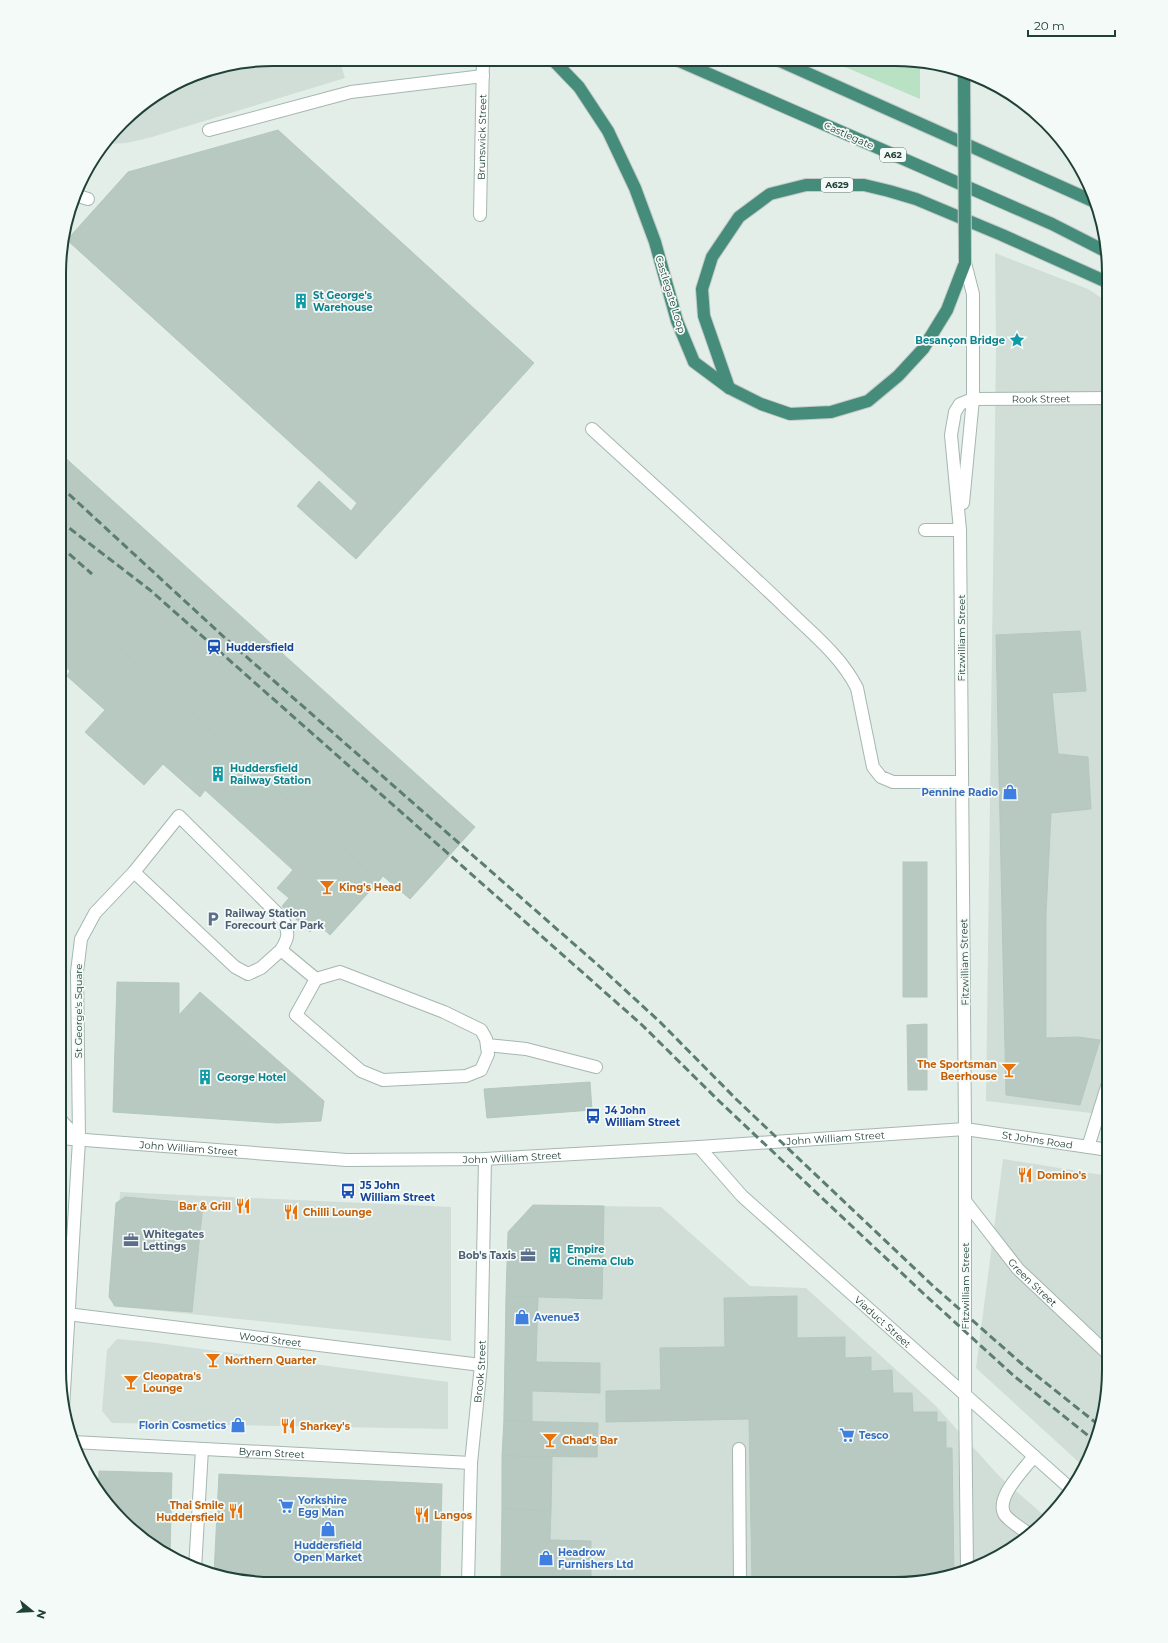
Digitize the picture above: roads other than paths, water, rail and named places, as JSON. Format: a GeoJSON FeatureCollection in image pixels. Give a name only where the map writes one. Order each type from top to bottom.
{"type":"FeatureCollection","features":[{"type":"Feature","properties":{"kind":"highway","name":"Castlegate Loop"},"geometry":{"type":"LineString","coordinates":[[559,66],[579,87],[608,132],[635,188],[656,242],[677,321],[694,362],[729,388],[761,404],[790,414],[831,412],[868,401],[898,376],[923,349],[947,310],[965,263]]}},
{"type":"Feature","properties":{"kind":"highway","name":"Castlegate"},"geometry":{"type":"LineString","coordinates":[[691,66],[1052,224],[1100,249]]}},
{"type":"Feature","properties":{"kind":"highway"},"geometry":{"type":"LineString","coordinates":[[791,66],[1088,199]]}},
{"type":"Feature","properties":{"kind":"highway"},"geometry":{"type":"LineString","coordinates":[[964,78],[965,263]]}},
{"type":"Feature","properties":{"kind":"highway","name":"A629"},"geometry":{"type":"LineString","coordinates":[[729,388],[704,316],[702,290],[712,257],[739,217],[770,194],[806,185],[864,186],[889,190],[916,199],[1002,234],[1102,280]]}},
{"type":"Feature","properties":{"kind":"street","name":"Brunswick Street"},"geometry":{"type":"LineString","coordinates":[[480,215],[483,66]]}},
{"type":"Feature","properties":{"kind":"street"},"geometry":{"type":"LineString","coordinates":[[209,130],[351,92],[420,90],[483,76]]}},
{"type":"Feature","properties":{"kind":"street","name":"Fitzwilliam Street"},"geometry":{"type":"LineString","coordinates":[[960,530],[973,399],[973,294],[965,263]]}},
{"type":"Feature","properties":{"kind":"street","name":"Rook Street"},"geometry":{"type":"LineString","coordinates":[[973,399],[1102,398]]}},
{"type":"Feature","properties":{"kind":"street","name":"Fitzwilliam Street"},"geometry":{"type":"LineString","coordinates":[[967,1564],[960,530],[951,435],[955,412],[960,404],[973,399]]}},
{"type":"Feature","properties":{"kind":"street"},"geometry":{"type":"LineString","coordinates":[[592,429],[752,576],[840,660],[852,677],[857,688],[873,767],[881,778],[893,782],[962,782]]}},
{"type":"Feature","properties":{"kind":"street"},"geometry":{"type":"LineString","coordinates":[[925,530],[960,530]]}},
{"type":"Feature","properties":{"kind":"street","name":"St George's Square"},"geometry":{"type":"LineString","coordinates":[[66,1291],[79,1140],[77,972],[81,940],[95,913],[134,872],[179,816],[283,919],[287,929],[287,939],[281,950]]}},
{"type":"Feature","properties":{"kind":"street"},"geometry":{"type":"LineString","coordinates":[[134,872],[235,967],[248,974],[261,968],[281,950],[316,979]]}},
{"type":"Feature","properties":{"kind":"street"},"geometry":{"type":"LineString","coordinates":[[340,972],[430,1006],[481,1030],[486,1039],[488,1054],[481,1070],[466,1076],[383,1080],[361,1071],[296,1015],[316,979],[340,972]]}},
{"type":"Feature","properties":{"kind":"street"},"geometry":{"type":"LineString","coordinates":[[487,1045],[526,1048],[596,1067]]}},
{"type":"Feature","properties":{"kind":"street"},"geometry":{"type":"LineString","coordinates":[[1088,1147],[1102,1102]]}},
{"type":"Feature","properties":{"kind":"street"},"geometry":{"type":"LineString","coordinates":[[66,1126],[79,1140]]}},
{"type":"Feature","properties":{"kind":"street","name":"St Johns Road"},"geometry":{"type":"LineString","coordinates":[[965,1130],[1102,1149]]}},
{"type":"Feature","properties":{"kind":"street","name":"John William Street"},"geometry":{"type":"LineString","coordinates":[[66,1139],[347,1160],[485,1159],[965,1130]]}},
{"type":"Feature","properties":{"kind":"street","name":"Viaduct Street"},"geometry":{"type":"LineString","coordinates":[[699,1147],[742,1196],[1067,1485]]}},
{"type":"Feature","properties":{"kind":"street","name":"Brook Street"},"geometry":{"type":"LineString","coordinates":[[468,1577],[471,1463],[481,1365],[485,1159]]}},
{"type":"Feature","properties":{"kind":"street","name":"Green Street"},"geometry":{"type":"LineString","coordinates":[[965,1201],[1018,1269],[1102,1349]]}},
{"type":"Feature","properties":{"kind":"street","name":"Wood Street"},"geometry":{"type":"LineString","coordinates":[[66,1314],[481,1365]]}},
{"type":"Feature","properties":{"kind":"street","name":"Byram Street"},"geometry":{"type":"LineString","coordinates":[[79,1442],[471,1463]]}},
{"type":"Feature","properties":{"kind":"street"},"geometry":{"type":"LineString","coordinates":[[195,1562],[202,1449]]}},
{"type":"Feature","properties":{"kind":"street"},"geometry":{"type":"LineString","coordinates":[[739,1449],[740,1577]]}},
{"type":"Feature","properties":{"kind":"street"},"geometry":{"type":"LineString","coordinates":[[1025,1531],[1005,1516],[1002,1504],[1005,1494],[1034,1456]]}},
{"type":"Feature","properties":{"kind":"railway"},"geometry":{"type":"LineString","coordinates":[[66,492],[225,638],[599,966],[660,1022],[737,1100],[932,1285],[1022,1364],[1095,1422]]}},
{"type":"Feature","properties":{"kind":"railway"},"geometry":{"type":"LineString","coordinates":[[66,526],[150,590],[642,1025],[719,1101],[924,1294],[1014,1376],[1090,1438]]}},
{"type":"Feature","properties":{"kind":"railway"},"geometry":{"type":"LineString","coordinates":[[66,551],[92,574]]}},
{"type":"Feature","properties":{"kind":"place","name":"St George's Warehouse"},"geometry":{"type":"Point","coordinates":[301,301]}},
{"type":"Feature","properties":{"kind":"place","name":"Besançon Bridge"},"geometry":{"type":"Point","coordinates":[1017,340]}},
{"type":"Feature","properties":{"kind":"place","name":"Huddersfield"},"geometry":{"type":"Point","coordinates":[214,647]}},
{"type":"Feature","properties":{"kind":"place","name":"Huddersfield Railway Station"},"geometry":{"type":"Point","coordinates":[218,774]}},
{"type":"Feature","properties":{"kind":"place","name":"Pennine Radio"},"geometry":{"type":"Point","coordinates":[1010,792]}},
{"type":"Feature","properties":{"kind":"place","name":"King's Head"},"geometry":{"type":"Point","coordinates":[327,887]}},
{"type":"Feature","properties":{"kind":"place","name":"Railway Station Forecourt Car Park"},"geometry":{"type":"Point","coordinates":[213,919]}},
{"type":"Feature","properties":{"kind":"place","name":"The Sportsman Beerhouse"},"geometry":{"type":"Point","coordinates":[1009,1070]}},
{"type":"Feature","properties":{"kind":"place","name":"George Hotel"},"geometry":{"type":"Point","coordinates":[205,1077]}},
{"type":"Feature","properties":{"kind":"place","name":"J4 John William Street"},"geometry":{"type":"Point","coordinates":[593,1116]}},
{"type":"Feature","properties":{"kind":"place","name":"Domino's"},"geometry":{"type":"Point","coordinates":[1025,1175]}},
{"type":"Feature","properties":{"kind":"place","name":"J5 John William Street"},"geometry":{"type":"Point","coordinates":[348,1191]}},
{"type":"Feature","properties":{"kind":"place","name":"Bar & Grill"},"geometry":{"type":"Point","coordinates":[243,1206]}},
{"type":"Feature","properties":{"kind":"place","name":"Chilli Lounge"},"geometry":{"type":"Point","coordinates":[291,1212]}},
{"type":"Feature","properties":{"kind":"place","name":"Whitegates Lettings"},"geometry":{"type":"Point","coordinates":[131,1240]}},
{"type":"Feature","properties":{"kind":"place","name":"Bob's Taxis"},"geometry":{"type":"Point","coordinates":[528,1255]}},
{"type":"Feature","properties":{"kind":"place","name":"Empire Cinema Club"},"geometry":{"type":"Point","coordinates":[555,1255]}},
{"type":"Feature","properties":{"kind":"place","name":"Avenue3"},"geometry":{"type":"Point","coordinates":[522,1317]}},
{"type":"Feature","properties":{"kind":"place","name":"Northern Quarter"},"geometry":{"type":"Point","coordinates":[213,1360]}},
{"type":"Feature","properties":{"kind":"place","name":"Cleopatra's Lounge"},"geometry":{"type":"Point","coordinates":[131,1382]}},
{"type":"Feature","properties":{"kind":"place","name":"Florin Cosmetics"},"geometry":{"type":"Point","coordinates":[238,1425]}},
{"type":"Feature","properties":{"kind":"place","name":"Sharkey's"},"geometry":{"type":"Point","coordinates":[288,1426]}},
{"type":"Feature","properties":{"kind":"place","name":"Tesco"},"geometry":{"type":"Point","coordinates":[847,1435]}},
{"type":"Feature","properties":{"kind":"place","name":"Chad's Bar"},"geometry":{"type":"Point","coordinates":[550,1440]}},
{"type":"Feature","properties":{"kind":"place","name":"Yorkshire Egg Man"},"geometry":{"type":"Point","coordinates":[286,1506]}},
{"type":"Feature","properties":{"kind":"place","name":"Thai Smile Huddersfield"},"geometry":{"type":"Point","coordinates":[236,1511]}},
{"type":"Feature","properties":{"kind":"place","name":"Langos"},"geometry":{"type":"Point","coordinates":[422,1515]}},
{"type":"Feature","properties":{"kind":"place","name":"Huddersfield Open Market"},"geometry":{"type":"Point","coordinates":[328,1529]}},
{"type":"Feature","properties":{"kind":"place","name":"Headrow Furnishers Ltd"},"geometry":{"type":"Point","coordinates":[546,1558]}}]}
